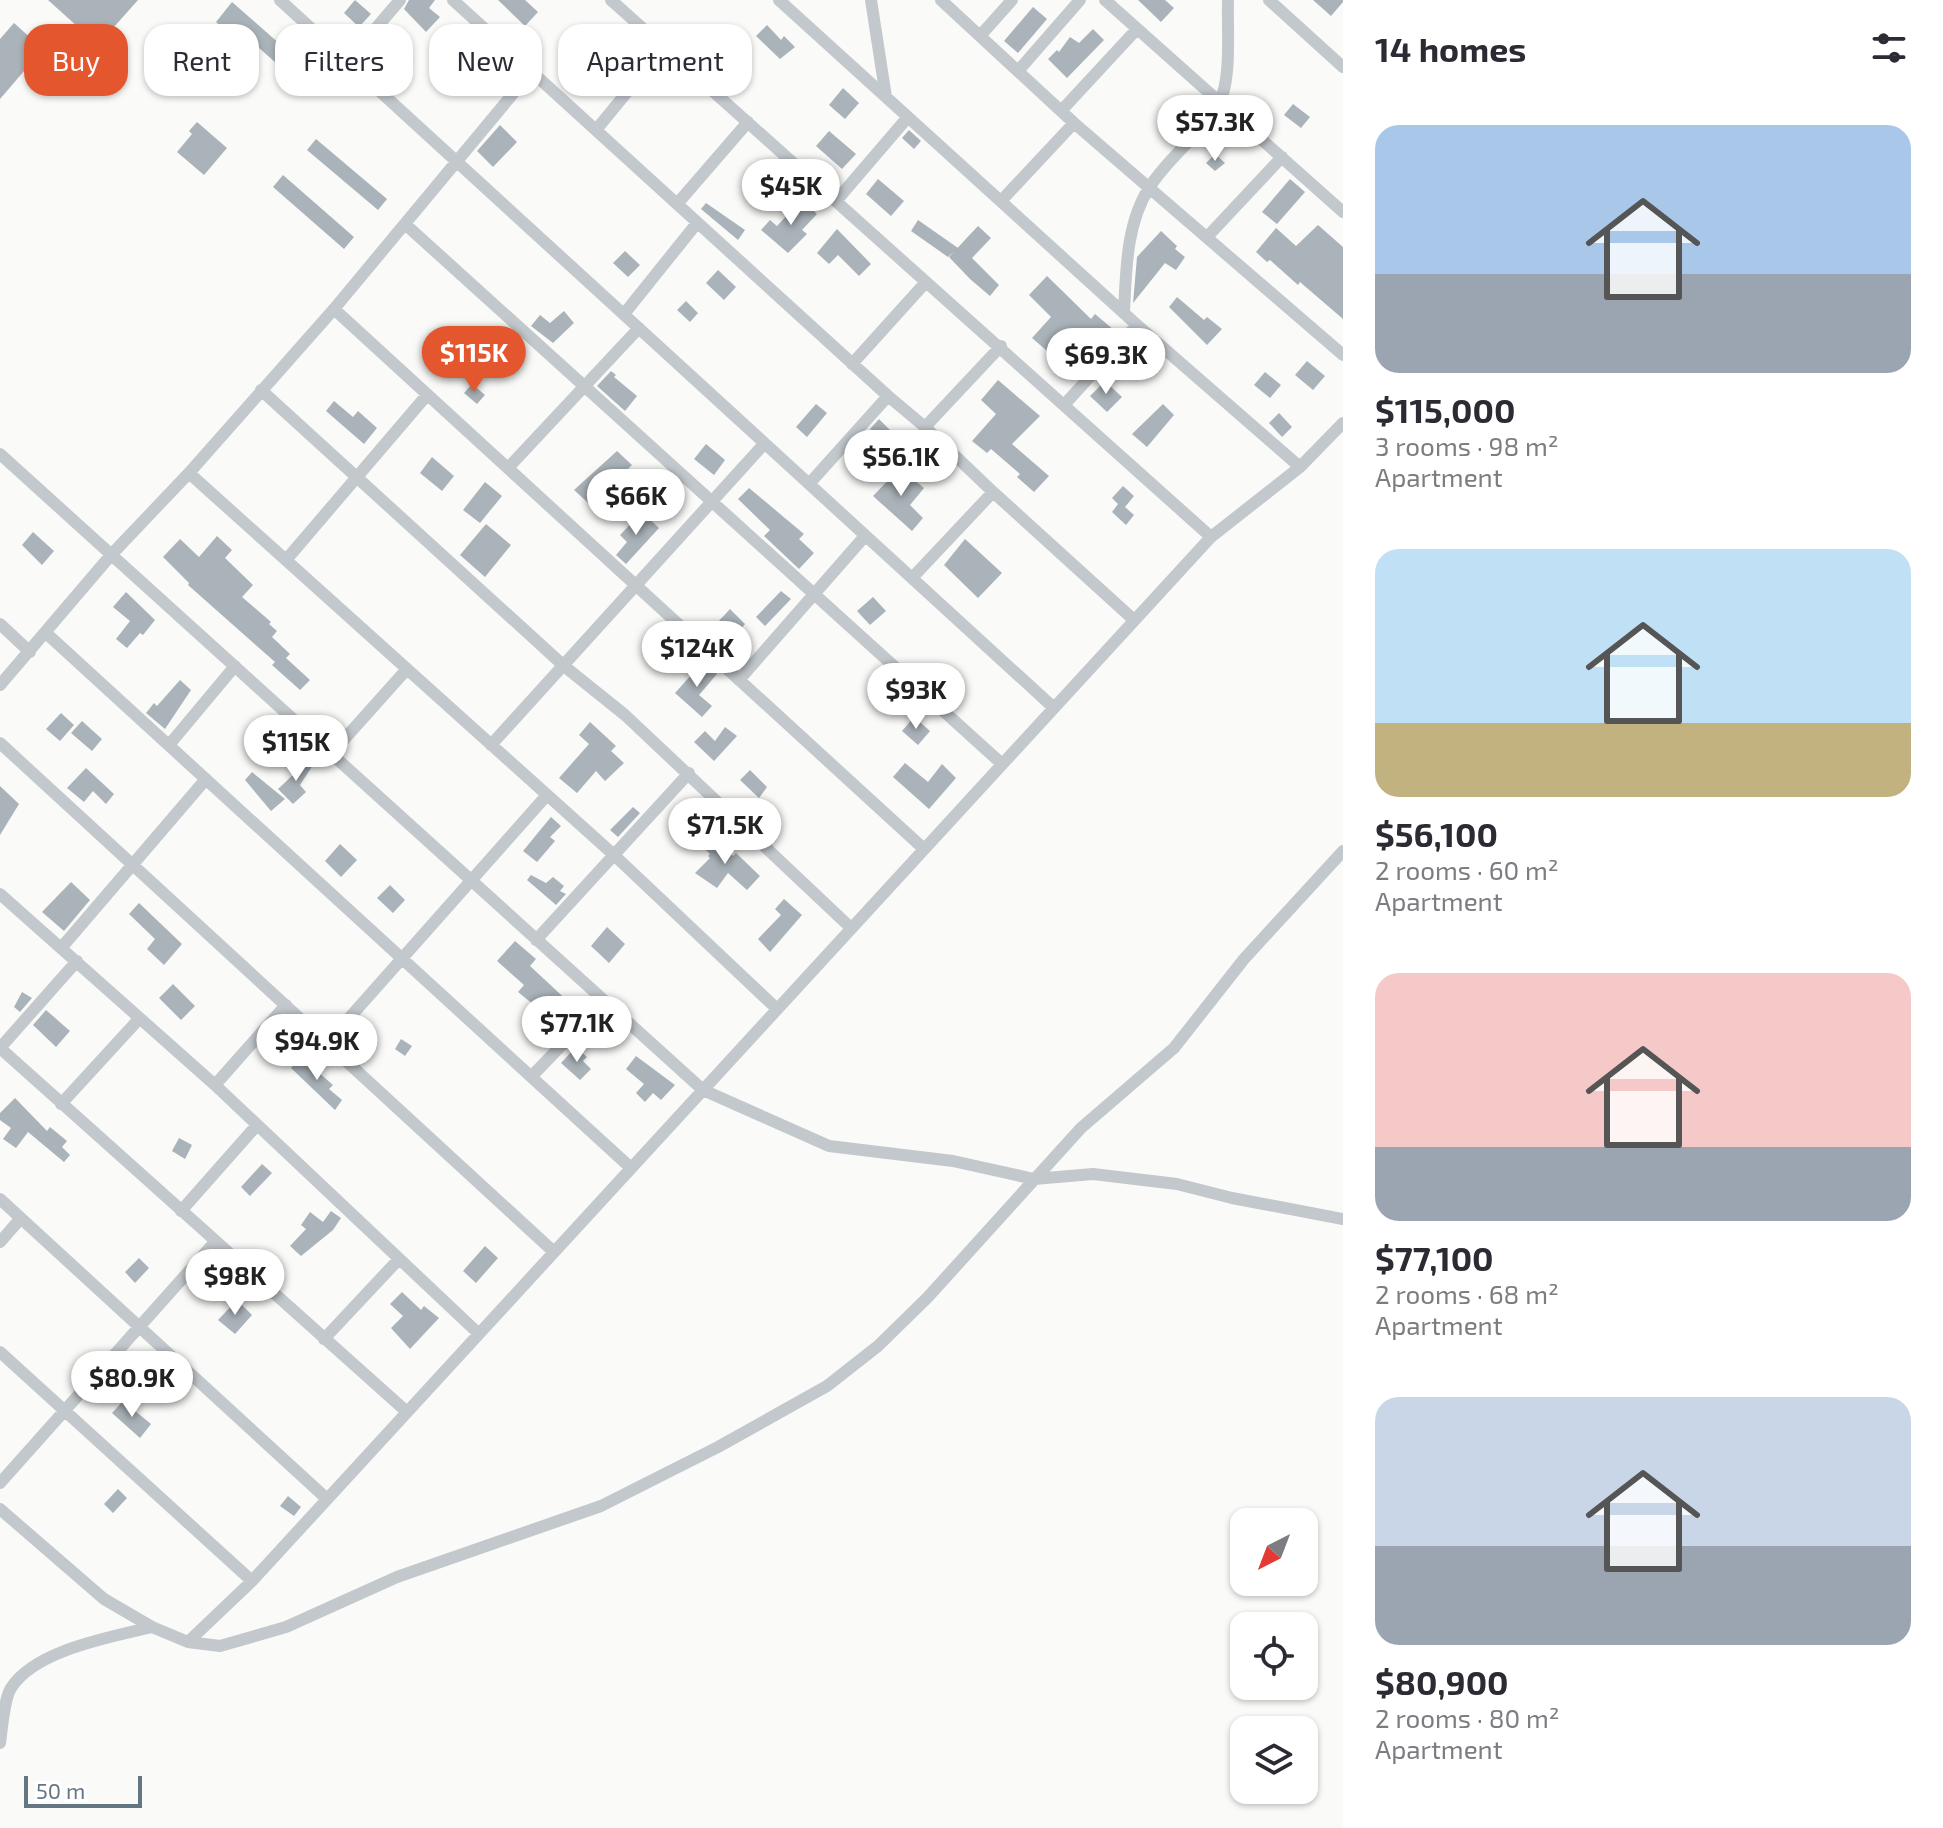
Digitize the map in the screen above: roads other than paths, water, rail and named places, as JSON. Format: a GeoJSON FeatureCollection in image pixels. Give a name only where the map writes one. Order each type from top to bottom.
{"type":"FeatureCollection","features":[{"type":"Feature","properties":{"kind":"street"},"geometry":{"type":"LineString","coordinates":[[280,0],[306,24]]}},
{"type":"Feature","properties":{"kind":"street"},"geometry":{"type":"LineString","coordinates":[[379,24],[400,0]]}},
{"type":"Feature","properties":{"kind":"street"},"geometry":{"type":"LineString","coordinates":[[611,0],[638,24]]}},
{"type":"Feature","properties":{"kind":"street"},"geometry":{"type":"LineString","coordinates":[[779,0],[1137,325],[1300,467]]}},
{"type":"Feature","properties":{"kind":"street"},"geometry":{"type":"LineString","coordinates":[[871,0],[886,97]]}},
{"type":"Feature","properties":{"kind":"street"},"geometry":{"type":"LineString","coordinates":[[941,0],[1074,123],[1343,355]]}},
{"type":"Feature","properties":{"kind":"street"},"geometry":{"type":"LineString","coordinates":[[980,36],[1012,0]]}},
{"type":"Feature","properties":{"kind":"street"},"geometry":{"type":"LineString","coordinates":[[1018,71],[1080,0]]}},
{"type":"Feature","properties":{"kind":"street"},"geometry":{"type":"LineString","coordinates":[[1105,0],[1343,212]]}},
{"type":"Feature","properties":{"kind":"street"},"geometry":{"type":"LineString","coordinates":[[1124,313],[1134,223],[1149,187],[1220,102],[1226,65],[1228,0]]}},
{"type":"Feature","properties":{"kind":"street"},"geometry":{"type":"LineString","coordinates":[[1269,0],[1343,67]]}},
{"type":"Feature","properties":{"kind":"street"},"geometry":{"type":"LineString","coordinates":[[459,2],[482,24]]}},
{"type":"Feature","properties":{"kind":"street"},"geometry":{"type":"LineString","coordinates":[[1061,111],[1137,29]]}},
{"type":"Feature","properties":{"kind":"street"},"geometry":{"type":"LineString","coordinates":[[542,82],[1134,620]]}},
{"type":"Feature","properties":{"kind":"street"},"geometry":{"type":"LineString","coordinates":[[384,96],[1054,708]]}},
{"type":"Feature","properties":{"kind":"street"},"geometry":{"type":"LineString","coordinates":[[0,685],[111,555],[189,473],[334,309],[511,96]]}},
{"type":"Feature","properties":{"kind":"street"},"geometry":{"type":"LineString","coordinates":[[596,130],[624,96]]}},
{"type":"Feature","properties":{"kind":"street"},"geometry":{"type":"LineString","coordinates":[[719,96],[1211,537]]}},
{"type":"Feature","properties":{"kind":"street"},"geometry":{"type":"LineString","coordinates":[[836,201],[908,117]]}},
{"type":"Feature","properties":{"kind":"street"},"geometry":{"type":"LineString","coordinates":[[677,204],[748,122]]}},
{"type":"Feature","properties":{"kind":"street"},"geometry":{"type":"LineString","coordinates":[[1001,201],[1074,123]]}},
{"type":"Feature","properties":{"kind":"street"},"geometry":{"type":"LineString","coordinates":[[1207,237],[1282,157]]}},
{"type":"Feature","properties":{"kind":"street"},"geometry":{"type":"LineString","coordinates":[[624,314],[697,223]]}},
{"type":"Feature","properties":{"kind":"street"},"geometry":{"type":"LineString","coordinates":[[405,224],[1002,764]]}},
{"type":"Feature","properties":{"kind":"street"},"geometry":{"type":"LineString","coordinates":[[852,364],[926,282]]}},
{"type":"Feature","properties":{"kind":"street"},"geometry":{"type":"LineString","coordinates":[[334,309],[924,849]]}},
{"type":"Feature","properties":{"kind":"street"},"geometry":{"type":"LineString","coordinates":[[1064,405],[1137,325]]}},
{"type":"Feature","properties":{"kind":"street"},"geometry":{"type":"LineString","coordinates":[[508,468],[639,328]]}},
{"type":"Feature","properties":{"kind":"street"},"geometry":{"type":"LineString","coordinates":[[925,427],[1001,346]]}},
{"type":"Feature","properties":{"kind":"street"},"geometry":{"type":"LineString","coordinates":[[261,390],[564,666],[625,715],[689,773],[851,928]]}},
{"type":"Feature","properties":{"kind":"street"},"geometry":{"type":"LineString","coordinates":[[286,560],[427,395]]}},
{"type":"Feature","properties":{"kind":"street"},"geometry":{"type":"LineString","coordinates":[[809,484],[888,396]]}},
{"type":"Feature","properties":{"kind":"street"},"geometry":{"type":"LineString","coordinates":[[188,1642],[252,1581],[1211,537],[1300,467],[1343,423]]}},
{"type":"Feature","properties":{"kind":"street"},"geometry":{"type":"LineString","coordinates":[[491,745],[764,444]]}},
{"type":"Feature","properties":{"kind":"street"},"geometry":{"type":"LineString","coordinates":[[0,454],[703,1090],[829,1146],[953,1161],[1034,1179],[1093,1174],[1177,1184],[1343,1219]]}},
{"type":"Feature","properties":{"kind":"street"},"geometry":{"type":"LineString","coordinates":[[189,473],[614,855],[777,1009]]}},
{"type":"Feature","properties":{"kind":"street"},"geometry":{"type":"LineString","coordinates":[[912,578],[993,492]]}},
{"type":"Feature","properties":{"kind":"street"},"geometry":{"type":"LineString","coordinates":[[739,680],[865,536]]}},
{"type":"Feature","properties":{"kind":"street"},"geometry":{"type":"LineString","coordinates":[[0,624],[30,652]]}},
{"type":"Feature","properties":{"kind":"street"},"geometry":{"type":"LineString","coordinates":[[46,633],[631,1168]]}},
{"type":"Feature","properties":{"kind":"street"},"geometry":{"type":"LineString","coordinates":[[169,745],[235,666]]}},
{"type":"Feature","properties":{"kind":"street"},"geometry":{"type":"LineString","coordinates":[[331,754],[407,669]]}},
{"type":"Feature","properties":{"kind":"street"},"geometry":{"type":"LineString","coordinates":[[0,743],[554,1252]]}},
{"type":"Feature","properties":{"kind":"street"},"geometry":{"type":"LineString","coordinates":[[536,940],[689,773]]}},
{"type":"Feature","properties":{"kind":"street"},"geometry":{"type":"LineString","coordinates":[[62,947],[206,779]]}},
{"type":"Feature","properties":{"kind":"street"},"geometry":{"type":"LineString","coordinates":[[327,1043],[547,795]]}},
{"type":"Feature","properties":{"kind":"street"},"geometry":{"type":"LineString","coordinates":[[0,1509],[104,1599],[152,1627],[188,1642],[220,1646],[286,1627],[397,1577],[601,1506],[718,1447],[827,1386],[878,1346],[928,1297],[1081,1128],[1174,1048],[1244,959],[1343,851]]}},
{"type":"Feature","properties":{"kind":"street"},"geometry":{"type":"LineString","coordinates":[[0,894],[215,1085],[479,1334]]}},
{"type":"Feature","properties":{"kind":"street"},"geometry":{"type":"LineString","coordinates":[[77,961],[0,1048],[407,1412]]}},
{"type":"Feature","properties":{"kind":"street"},"geometry":{"type":"LineString","coordinates":[[531,1077],[604,1001]]}},
{"type":"Feature","properties":{"kind":"street"},"geometry":{"type":"LineString","coordinates":[[215,1085],[286,1005]]}},
{"type":"Feature","properties":{"kind":"street"},"geometry":{"type":"LineString","coordinates":[[61,1104],[139,1019]]}},
{"type":"Feature","properties":{"kind":"street"},"geometry":{"type":"LineString","coordinates":[[181,1211],[257,1125]]}},
{"type":"Feature","properties":{"kind":"street"},"geometry":{"type":"LineString","coordinates":[[0,1199],[327,1499]]}},
{"type":"Feature","properties":{"kind":"street"},"geometry":{"type":"LineString","coordinates":[[0,1242],[21,1218]]}},
{"type":"Feature","properties":{"kind":"street"},"geometry":{"type":"LineString","coordinates":[[0,1483],[215,1242]]}},
{"type":"Feature","properties":{"kind":"street"},"geometry":{"type":"LineString","coordinates":[[324,1339],[399,1259]]}},
{"type":"Feature","properties":{"kind":"street"},"geometry":{"type":"LineString","coordinates":[[0,1352],[252,1581]]}},
{"type":"Feature","properties":{"kind":"street"},"geometry":{"type":"LineString","coordinates":[[0,1743],[10,1689],[28,1671],[66,1649],[152,1627]]}}]}
